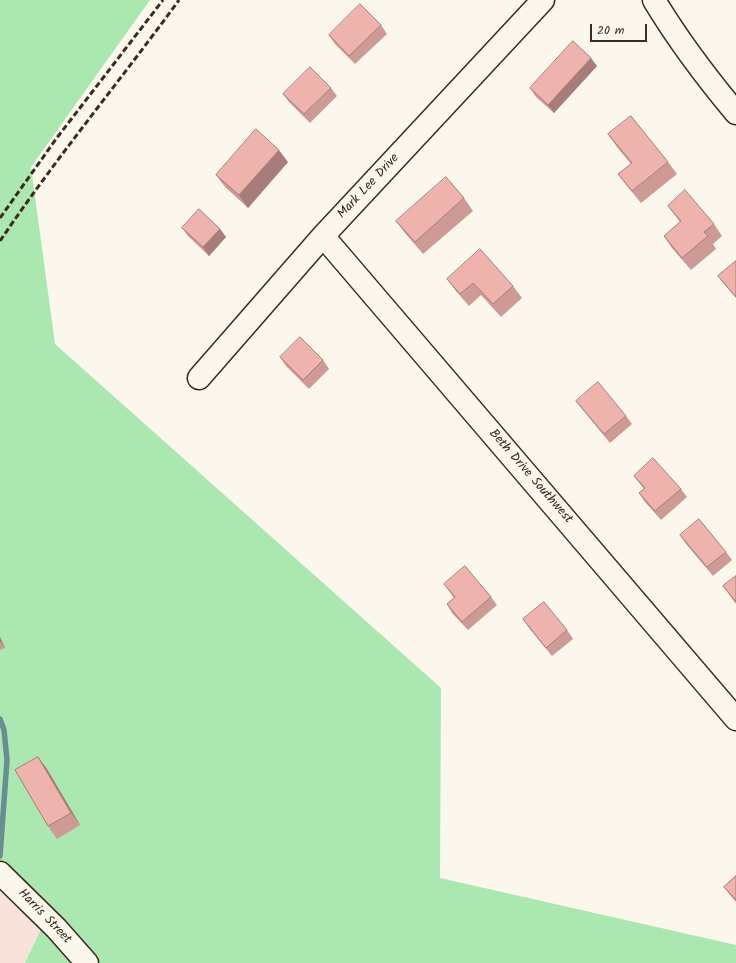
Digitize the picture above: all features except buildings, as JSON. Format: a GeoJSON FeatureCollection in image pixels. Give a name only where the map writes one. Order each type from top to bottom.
{"type":"FeatureCollection","features":[{"type":"Feature","properties":{"kind":"street","name":"Mark Lee Drive"},"geometry":{"type":"LineString","coordinates":[[199,378],[323,236],[543,0]]}},
{"type":"Feature","properties":{"kind":"street"},"geometry":{"type":"LineString","coordinates":[[654,0],[681,42],[736,112]]}},
{"type":"Feature","properties":{"kind":"street","name":"Beth Drive Southwest"},"geometry":{"type":"LineString","coordinates":[[323,236],[736,719]]}},
{"type":"Feature","properties":{"kind":"street","name":"Harris Street"},"geometry":{"type":"LineString","coordinates":[[0,873],[56,928],[87,963]]}},
{"type":"Feature","properties":{"kind":"shaded area"},"geometry":{"type":"Polygon","coordinates":[[[0,878],[48,914],[25,963],[0,963],[0,878]]]}},
{"type":"Feature","properties":{"kind":"green space"},"geometry":{"type":"Polygon","coordinates":[[[0,0],[150,0],[31,167],[55,344],[441,688],[440,878],[736,945],[736,963],[25,963],[48,914],[0,878],[0,0]]]}},
{"type":"Feature","properties":{"kind":"waterway"},"geometry":{"type":"LineString","coordinates":[[0,719],[4,730],[7,760],[0,856]]}},
{"type":"Feature","properties":{"kind":"railway"},"geometry":{"type":"LineString","coordinates":[[0,218],[56,139],[163,0]]}},
{"type":"Feature","properties":{"kind":"railway"},"geometry":{"type":"LineString","coordinates":[[0,241],[43,180],[179,0]]}}]}
